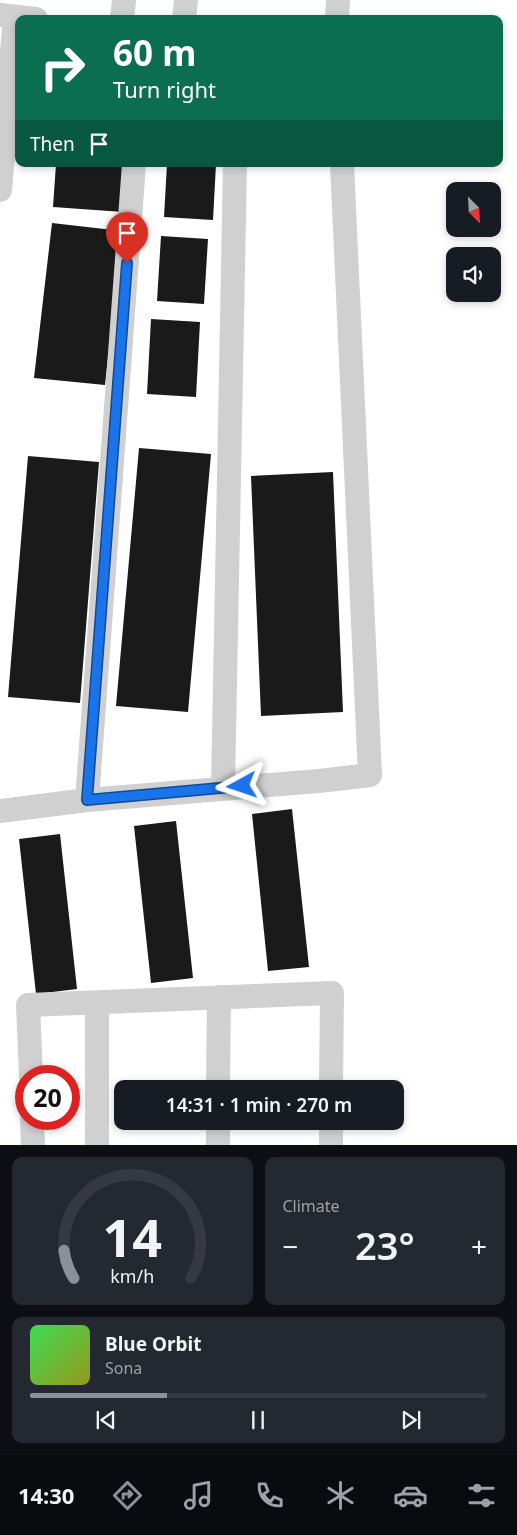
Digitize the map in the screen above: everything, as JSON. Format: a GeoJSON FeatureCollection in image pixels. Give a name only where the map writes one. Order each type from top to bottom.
{"type":"FeatureCollection","features":[{"type":"Feature","properties":{"kind":"street"},"geometry":{"type":"LineString","coordinates":[[26,15],[41,0]]}},
{"type":"Feature","properties":{"kind":"street"},"geometry":{"type":"LineString","coordinates":[[122,15],[124,0]]}},
{"type":"Feature","properties":{"kind":"street"},"geometry":{"type":"LineString","coordinates":[[184,15],[186,0]]}},
{"type":"Feature","properties":{"kind":"street"},"geometry":{"type":"LineString","coordinates":[[338,0],[338,15]]}},
{"type":"Feature","properties":{"kind":"street"},"geometry":{"type":"LineString","coordinates":[[0,190],[15,78]]}},
{"type":"Feature","properties":{"kind":"street"},"geometry":{"type":"LineString","coordinates":[[87,800],[134,167]]}},
{"type":"Feature","properties":{"kind":"street"},"geometry":{"type":"LineString","coordinates":[[223,788],[235,167]]}},
{"type":"Feature","properties":{"kind":"street"},"geometry":{"type":"LineString","coordinates":[[0,811],[87,800],[370,775],[342,167]]}},
{"type":"Feature","properties":{"kind":"street"},"geometry":{"type":"LineString","coordinates":[[31,1065],[28,1005],[332,993],[332,1080]]}},
{"type":"Feature","properties":{"kind":"street"},"geometry":{"type":"LineString","coordinates":[[218,1080],[219,998]]}},
{"type":"Feature","properties":{"kind":"street"},"geometry":{"type":"LineString","coordinates":[[96,1145],[97,1003]]}},
{"type":"Feature","properties":{"kind":"street"},"geometry":{"type":"LineString","coordinates":[[32,1130],[33,1145]]}},
{"type":"Feature","properties":{"kind":"street"},"geometry":{"type":"LineString","coordinates":[[218,1130],[218,1145]]}},
{"type":"Feature","properties":{"kind":"street"},"geometry":{"type":"LineString","coordinates":[[331,1130],[331,1145]]}},
{"type":"Feature","properties":{"kind":"building"},"geometry":{"type":"Polygon","coordinates":[[[56,167],[127,167],[123,212],[53,207],[56,167]]]}},
{"type":"Feature","properties":{"kind":"building"},"geometry":{"type":"Polygon","coordinates":[[[167,167],[216,167],[213,220],[164,217],[167,167]]]}},
{"type":"Feature","properties":{"kind":"building"},"geometry":{"type":"Polygon","coordinates":[[[52,223],[122,231],[105,385],[34,378],[52,223]]]}},
{"type":"Feature","properties":{"kind":"building"},"geometry":{"type":"Polygon","coordinates":[[[161,236],[208,239],[204,304],[157,301],[161,236]]]}},
{"type":"Feature","properties":{"kind":"building"},"geometry":{"type":"Polygon","coordinates":[[[151,319],[200,322],[196,397],[147,394],[151,319]]]}},
{"type":"Feature","properties":{"kind":"building"},"geometry":{"type":"Polygon","coordinates":[[[139,448],[211,454],[188,712],[116,706],[139,448]]]}},
{"type":"Feature","properties":{"kind":"building"},"geometry":{"type":"Polygon","coordinates":[[[28,456],[99,462],[80,703],[8,697],[28,456]]]}},
{"type":"Feature","properties":{"kind":"building"},"geometry":{"type":"Polygon","coordinates":[[[333,472],[343,712],[261,716],[251,476],[333,472]]]}},
{"type":"Feature","properties":{"kind":"building"},"geometry":{"type":"Polygon","coordinates":[[[292,809],[309,967],[268,971],[252,814],[292,809]]]}},
{"type":"Feature","properties":{"kind":"building"},"geometry":{"type":"Polygon","coordinates":[[[176,821],[193,978],[151,983],[134,826],[176,821]]]}},
{"type":"Feature","properties":{"kind":"building"},"geometry":{"type":"Polygon","coordinates":[[[60,834],[77,989],[36,994],[19,839],[60,834]]]}},
{"type":"Feature","properties":{"kind":"route"},"geometry":{"type":"LineString","coordinates":[[127,263],[87,800],[242,786]]}}]}
